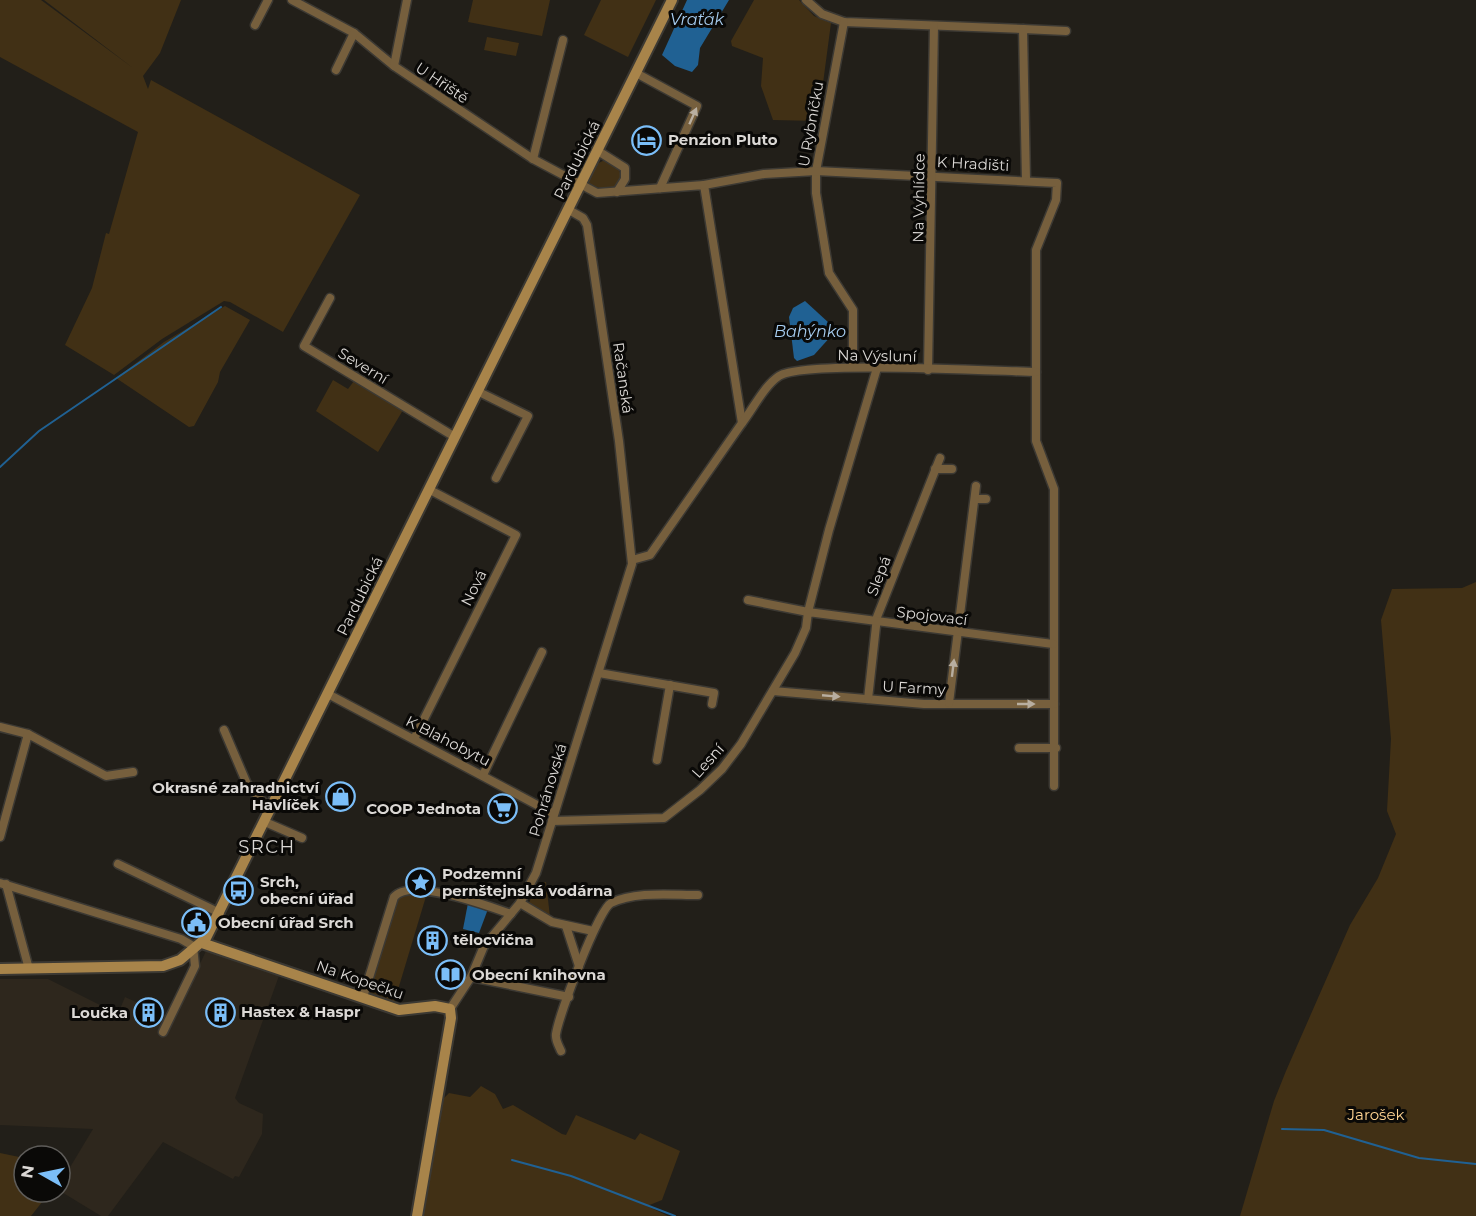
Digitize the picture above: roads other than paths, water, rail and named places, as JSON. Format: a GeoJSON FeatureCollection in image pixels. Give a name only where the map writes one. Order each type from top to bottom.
{"type":"FeatureCollection","features":[{"type":"Feature","properties":{"kind":"street"},"geometry":{"type":"LineString","coordinates":[[255,25],[268,0]]}},
{"type":"Feature","properties":{"kind":"street"},"geometry":{"type":"LineString","coordinates":[[292,0],[302,2],[354,33],[394,66]]}},
{"type":"Feature","properties":{"kind":"street","name":"U Hřiště"},"geometry":{"type":"LineString","coordinates":[[407,0],[394,66],[532,159],[581,186]]}},
{"type":"Feature","properties":{"kind":"street","name":"Pardubická"},"geometry":{"type":"LineString","coordinates":[[199,946],[220,914],[672,0]]}},
{"type":"Feature","properties":{"kind":"street"},"geometry":{"type":"LineString","coordinates":[[806,0],[822,14],[844,22],[1066,31]]}},
{"type":"Feature","properties":{"kind":"street","name":"U Rybníčku"},"geometry":{"type":"LineString","coordinates":[[844,22],[816,171],[816,193],[829,273],[852,310],[854,367]]}},
{"type":"Feature","properties":{"kind":"street","name":"Na Vyhlídce"},"geometry":{"type":"LineString","coordinates":[[928,370],[934,26]]}},
{"type":"Feature","properties":{"kind":"street"},"geometry":{"type":"LineString","coordinates":[[1023,29],[1026,180]]}},
{"type":"Feature","properties":{"kind":"street"},"geometry":{"type":"LineString","coordinates":[[336,70],[354,33]]}},
{"type":"Feature","properties":{"kind":"street"},"geometry":{"type":"LineString","coordinates":[[532,159],[563,40]]}},
{"type":"Feature","properties":{"kind":"street"},"geometry":{"type":"LineString","coordinates":[[636,73],[697,106],[660,188]]}},
{"type":"Feature","properties":{"kind":"street"},"geometry":{"type":"LineString","coordinates":[[598,151],[624,168],[625,179],[617,192]]}},
{"type":"Feature","properties":{"kind":"street"},"geometry":{"type":"LineString","coordinates":[[581,186],[600,194],[704,185],[764,174],[816,171]]}},
{"type":"Feature","properties":{"kind":"street","name":"K Hradišti"},"geometry":{"type":"LineString","coordinates":[[816,171],[933,175],[1057,183],[1056,200],[1036,250],[1036,372]]}},
{"type":"Feature","properties":{"kind":"street"},"geometry":{"type":"LineString","coordinates":[[704,185],[742,423]]}},
{"type":"Feature","properties":{"kind":"street","name":"Račanská"},"geometry":{"type":"LineString","coordinates":[[569,210],[583,218],[587,225],[619,441],[632,560]]}},
{"type":"Feature","properties":{"kind":"street","name":"Severní"},"geometry":{"type":"LineString","coordinates":[[330,298],[304,346],[455,437]]}},
{"type":"Feature","properties":{"kind":"street","name":"Na Výsluní"},"geometry":{"type":"LineString","coordinates":[[632,560],[650,555],[742,423],[779,376],[793,371],[854,367],[1036,372]]}},
{"type":"Feature","properties":{"kind":"street","name":"Lesní"},"geometry":{"type":"LineString","coordinates":[[553,817],[664,818],[700,790],[722,769],[741,744],[795,654],[806,628],[829,530],[877,368]]}},
{"type":"Feature","properties":{"kind":"street"},"geometry":{"type":"LineString","coordinates":[[1036,372],[1036,441],[1054,489],[1053,644],[1056,748],[1054,786]]}},
{"type":"Feature","properties":{"kind":"street"},"geometry":{"type":"LineString","coordinates":[[478,392],[528,416],[496,478]]}},
{"type":"Feature","properties":{"kind":"street","name":"Slepá"},"geometry":{"type":"LineString","coordinates":[[867,699],[877,622],[940,458]]}},
{"type":"Feature","properties":{"kind":"street"},"geometry":{"type":"LineString","coordinates":[[935,469],[952,469]]}},
{"type":"Feature","properties":{"kind":"street"},"geometry":{"type":"LineString","coordinates":[[948,703],[976,486]]}},
{"type":"Feature","properties":{"kind":"street","name":"Nová"},"geometry":{"type":"LineString","coordinates":[[414,739],[516,535],[430,490]]}},
{"type":"Feature","properties":{"kind":"street"},"geometry":{"type":"LineString","coordinates":[[975,499],[986,499]]}},
{"type":"Feature","properties":{"kind":"street","name":"Pohránovská"},"geometry":{"type":"LineString","coordinates":[[450,1009],[471,976],[484,946],[520,903],[536,873],[632,560]]}},
{"type":"Feature","properties":{"kind":"street"},"geometry":{"type":"LineString","coordinates":[[748,600],[808,612]]}},
{"type":"Feature","properties":{"kind":"street","name":"Spojovací"},"geometry":{"type":"LineString","coordinates":[[808,612],[1053,644]]}},
{"type":"Feature","properties":{"kind":"street"},"geometry":{"type":"LineString","coordinates":[[483,775],[542,652]]}},
{"type":"Feature","properties":{"kind":"street"},"geometry":{"type":"LineString","coordinates":[[599,673],[714,693],[712,704]]}},
{"type":"Feature","properties":{"kind":"street"},"geometry":{"type":"LineString","coordinates":[[657,760],[670,685]]}},
{"type":"Feature","properties":{"kind":"street","name":"U Farmy"},"geometry":{"type":"LineString","coordinates":[[773,691],[948,703],[1054,704]]}},
{"type":"Feature","properties":{"kind":"street","name":"K Blahobytu"},"geometry":{"type":"LineString","coordinates":[[328,694],[483,775],[553,817]]}},
{"type":"Feature","properties":{"kind":"street"},"geometry":{"type":"LineString","coordinates":[[0,727],[28,734],[106,776],[133,772]]}},
{"type":"Feature","properties":{"kind":"street"},"geometry":{"type":"LineString","coordinates":[[224,730],[247,784],[270,810]]}},
{"type":"Feature","properties":{"kind":"street"},"geometry":{"type":"LineString","coordinates":[[0,837],[28,734]]}},
{"type":"Feature","properties":{"kind":"street"},"geometry":{"type":"LineString","coordinates":[[1019,748],[1056,748]]}},
{"type":"Feature","properties":{"kind":"street"},"geometry":{"type":"LineString","coordinates":[[265,822],[302,838]]}},
{"type":"Feature","properties":{"kind":"street"},"geometry":{"type":"LineString","coordinates":[[118,864],[220,914]]}},
{"type":"Feature","properties":{"kind":"street"},"geometry":{"type":"LineString","coordinates":[[3,884],[199,946]]}},
{"type":"Feature","properties":{"kind":"street"},"geometry":{"type":"LineString","coordinates":[[3,884],[29,969]]}},
{"type":"Feature","properties":{"kind":"street"},"geometry":{"type":"LineString","coordinates":[[363,997],[394,897],[401,891],[410,889],[439,893],[512,914]]}},
{"type":"Feature","properties":{"kind":"street"},"geometry":{"type":"LineString","coordinates":[[561,1051],[556,1033],[593,932],[610,904],[632,897],[698,895]]}},
{"type":"Feature","properties":{"kind":"street"},"geometry":{"type":"LineString","coordinates":[[520,903],[544,919],[593,932]]}},
{"type":"Feature","properties":{"kind":"street"},"geometry":{"type":"LineString","coordinates":[[566,926],[579,967]]}},
{"type":"Feature","properties":{"kind":"street"},"geometry":{"type":"LineString","coordinates":[[0,969],[148,968],[174,963],[199,946]]}},
{"type":"Feature","properties":{"kind":"street"},"geometry":{"type":"LineString","coordinates":[[164,1032],[195,966],[199,946]]}},
{"type":"Feature","properties":{"kind":"street","name":"Na Kopečku"},"geometry":{"type":"LineString","coordinates":[[199,946],[406,1011],[435,1006],[450,1009]]}},
{"type":"Feature","properties":{"kind":"street"},"geometry":{"type":"LineString","coordinates":[[471,976],[569,997]]}},
{"type":"Feature","properties":{"kind":"street"},"geometry":{"type":"LineString","coordinates":[[417,1216],[451,1018],[450,1009]]}},
{"type":"Feature","properties":{"kind":"water","name":"Vraťák"},"geometry":{"type":"Polygon","coordinates":[[[687,0],[729,0],[700,48],[698,65],[692,72],[675,66],[662,55],[687,0]]]}},
{"type":"Feature","properties":{"kind":"water","name":"Bahýnko"},"geometry":{"type":"Polygon","coordinates":[[[805,301],[829,323],[832,335],[814,355],[797,361],[794,358],[789,317],[793,308],[805,301]]]}},
{"type":"Feature","properties":{"kind":"water"},"geometry":{"type":"Polygon","coordinates":[[[468,903],[488,909],[479,933],[463,929],[468,903]]]}},
{"type":"Feature","properties":{"kind":"waterway"},"geometry":{"type":"LineString","coordinates":[[0,467],[39,431],[221,307]]}},
{"type":"Feature","properties":{"kind":"waterway"},"geometry":{"type":"LineString","coordinates":[[1282,1129],[1324,1130],[1419,1158],[1476,1164]]}},
{"type":"Feature","properties":{"kind":"waterway"},"geometry":{"type":"LineString","coordinates":[[512,1160],[571,1176],[675,1216]]}},
{"type":"Feature","properties":{"kind":"place","name":"Penzion Pluto"},"geometry":{"type":"Point","coordinates":[647,140]}},
{"type":"Feature","properties":{"kind":"place","name":"Okrasné zahradnictví Havlíček"},"geometry":{"type":"Point","coordinates":[340,797]}},
{"type":"Feature","properties":{"kind":"place","name":"COOP Jednota"},"geometry":{"type":"Point","coordinates":[502,809]}},
{"type":"Feature","properties":{"kind":"place","name":"Podzemní pernštejnská vodárna"},"geometry":{"type":"Point","coordinates":[421,883]}},
{"type":"Feature","properties":{"kind":"place","name":"Srch, obecní úřad"},"geometry":{"type":"Point","coordinates":[239,891]}},
{"type":"Feature","properties":{"kind":"place","name":"Obecní úřad Srch"},"geometry":{"type":"Point","coordinates":[197,923]}},
{"type":"Feature","properties":{"kind":"place","name":"tělocvična"},"geometry":{"type":"Point","coordinates":[432,940]}},
{"type":"Feature","properties":{"kind":"place","name":"Obecní knihovna"},"geometry":{"type":"Point","coordinates":[451,975]}},
{"type":"Feature","properties":{"kind":"place","name":"Hastex & Haspr"},"geometry":{"type":"Point","coordinates":[220,1012]}},
{"type":"Feature","properties":{"kind":"place","name":"Loučka"},"geometry":{"type":"Point","coordinates":[149,1013]}},
{"type":"Feature","properties":{"kind":"district","name":"SRCH"},"geometry":{"type":"Point","coordinates":[267,847]}},
{"type":"Feature","properties":{"kind":"park label","name":"Jarošek"},"geometry":{"type":"Point","coordinates":[1376,1115]}}]}
